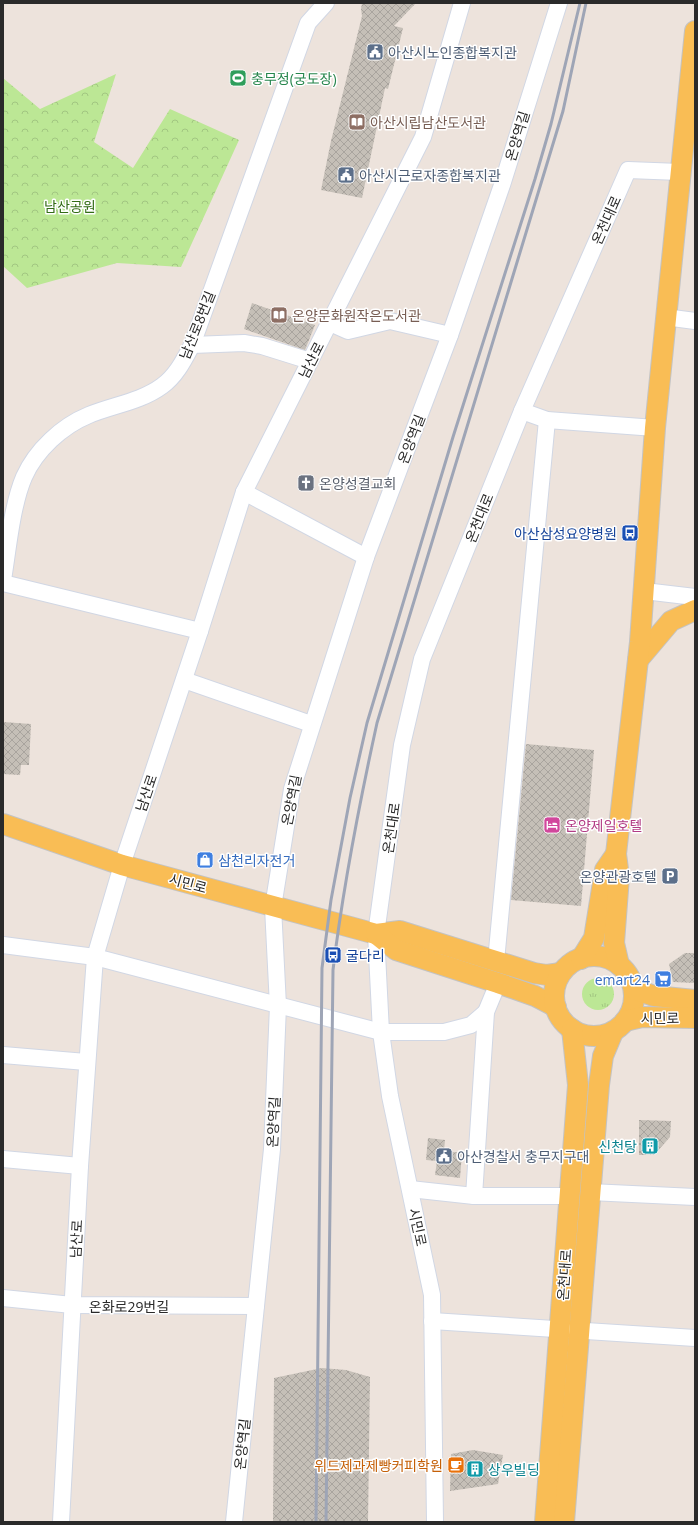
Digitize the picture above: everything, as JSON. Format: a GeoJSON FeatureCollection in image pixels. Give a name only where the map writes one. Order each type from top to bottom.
{"type":"FeatureCollection","features":[{"type":"Feature","properties":{"kind":"main road"},"geometry":{"type":"LineString","coordinates":[[619,965],[614,943],[620,877],[616,854],[638,660],[644,591],[654,428],[694,43]]}},
{"type":"Feature","properties":{"kind":"main road"},"geometry":{"type":"LineString","coordinates":[[638,660],[671,621],[695,610]]}},
{"type":"Feature","properties":{"kind":"main road","name":"시민로"},"geometry":{"type":"LineString","coordinates":[[3,824],[122,865],[274,907],[376,934],[400,931],[496,961],[547,975],[561,973]]}},
{"type":"Feature","properties":{"kind":"main road"},"geometry":{"type":"LineString","coordinates":[[581,959],[594,938],[605,870],[616,854]]}},
{"type":"Feature","properties":{"kind":"main road","name":"시민로"},"geometry":{"type":"LineString","coordinates":[[376,934],[396,950],[498,983],[534,996],[556,1007]]}},
{"type":"Feature","properties":{"kind":"main road"},"geometry":{"type":"LineString","coordinates":[[588,956],[600,956],[612,960],[619,965],[630,977],[634,989],[634,1002],[630,1014],[619,1027],[601,1036],[588,1036],[566,1025],[556,1007],[555,990],[561,973],[566,968],[588,956]]}},
{"type":"Feature","properties":{"kind":"main road","name":"시민로"},"geometry":{"type":"LineString","coordinates":[[634,989],[654,996],[695,1000]]}},
{"type":"Feature","properties":{"kind":"main road","name":"시민로"},"geometry":{"type":"LineString","coordinates":[[619,1027],[642,1017],[695,1018]]}},
{"type":"Feature","properties":{"kind":"main road","name":"온천대로"},"geometry":{"type":"LineString","coordinates":[[544,1522],[569,1329],[590,1192],[599,1085],[603,1056],[619,1027]]}},
{"type":"Feature","properties":{"kind":"main road","name":"온천대로"},"geometry":{"type":"LineString","coordinates":[[564,1522],[569,1329],[570,1196],[578,1085],[572,1029]]}},
{"type":"Feature","properties":{"kind":"street","name":"남산로8번길"},"geometry":{"type":"LineString","coordinates":[[3,582],[16,505],[24,477],[39,453],[65,428],[88,415],[140,398],[162,386],[178,369],[192,345],[308,23],[326,3]]}},
{"type":"Feature","properties":{"kind":"street","name":"남산로"},"geometry":{"type":"LineString","coordinates":[[61,1522],[86,1062],[95,957],[122,865],[184,680],[244,492],[423,136],[462,3]]}},
{"type":"Feature","properties":{"kind":"street","name":"온양역길"},"geometry":{"type":"LineString","coordinates":[[234,1522],[272,1148],[278,1006],[274,907],[292,789],[311,724],[366,557],[450,335],[502,185],[559,3]]}},
{"type":"Feature","properties":{"kind":"street","name":"온천대로"},"geometry":{"type":"LineString","coordinates":[[376,934],[402,745],[422,659],[522,411],[628,170],[680,172]]}},
{"type":"Feature","properties":{"kind":"street"},"geometry":{"type":"LineString","coordinates":[[665,317],[695,320]]}},
{"type":"Feature","properties":{"kind":"street"},"geometry":{"type":"LineString","coordinates":[[330,323],[348,331],[390,321],[450,335]]}},
{"type":"Feature","properties":{"kind":"street"},"geometry":{"type":"LineString","coordinates":[[192,345],[244,343],[262,346],[310,361]]}},
{"type":"Feature","properties":{"kind":"street"},"geometry":{"type":"LineString","coordinates":[[522,411],[547,420],[654,428]]}},
{"type":"Feature","properties":{"kind":"street"},"geometry":{"type":"LineString","coordinates":[[496,961],[547,420]]}},
{"type":"Feature","properties":{"kind":"street"},"geometry":{"type":"LineString","coordinates":[[244,492],[366,557]]}},
{"type":"Feature","properties":{"kind":"street"},"geometry":{"type":"LineString","coordinates":[[3,582],[200,631]]}},
{"type":"Feature","properties":{"kind":"street"},"geometry":{"type":"LineString","coordinates":[[644,591],[695,597]]}},
{"type":"Feature","properties":{"kind":"street"},"geometry":{"type":"LineString","coordinates":[[184,680],[311,724]]}},
{"type":"Feature","properties":{"kind":"street","name":"시민로"},"geometry":{"type":"LineString","coordinates":[[376,934],[381,1032],[390,1096],[432,1295],[435,1522]]}},
{"type":"Feature","properties":{"kind":"street"},"geometry":{"type":"LineString","coordinates":[[3,945],[95,957],[381,1032],[444,1032],[471,1025],[486,1012]]}},
{"type":"Feature","properties":{"kind":"street"},"geometry":{"type":"LineString","coordinates":[[474,1196],[486,1012],[498,983]]}},
{"type":"Feature","properties":{"kind":"street"},"geometry":{"type":"LineString","coordinates":[[3,1055],[86,1062]]}},
{"type":"Feature","properties":{"kind":"street"},"geometry":{"type":"LineString","coordinates":[[3,1159],[80,1166]]}},
{"type":"Feature","properties":{"kind":"street"},"geometry":{"type":"LineString","coordinates":[[410,1190],[474,1196],[570,1196]]}},
{"type":"Feature","properties":{"kind":"street"},"geometry":{"type":"LineString","coordinates":[[590,1192],[695,1197]]}},
{"type":"Feature","properties":{"kind":"street","name":"온화로29번길"},"geometry":{"type":"LineString","coordinates":[[3,1298],[72,1306],[256,1306]]}},
{"type":"Feature","properties":{"kind":"street"},"geometry":{"type":"LineString","coordinates":[[432,1321],[695,1338]]}},
{"type":"Feature","properties":{"kind":"green space","name":"남산공원"},"geometry":{"type":"Polygon","coordinates":[[[116,74],[94,142],[133,168],[170,109],[239,140],[181,267],[117,263],[27,288],[3,266],[3,78],[40,109],[116,74]]]}},
{"type":"Feature","properties":{"kind":"green space"},"geometry":{"type":"Polygon","coordinates":[[[595,978],[601,978],[611,985],[614,994],[613,1000],[607,1007],[601,1010],[595,1010],[585,1003],[582,997],[582,991],[589,981],[595,978]]]}},
{"type":"Feature","properties":{"kind":"building"},"geometry":{"type":"Polygon","coordinates":[[[362,3],[416,3],[394,26],[403,28],[388,89],[385,88],[362,198],[321,190],[331,141],[362,16],[362,3]]]}},
{"type":"Feature","properties":{"kind":"building"},"geometry":{"type":"Polygon","coordinates":[[[252,303],[315,325],[305,350],[244,329],[252,303]]]}},
{"type":"Feature","properties":{"kind":"building"},"geometry":{"type":"Polygon","coordinates":[[[3,722],[31,724],[29,765],[21,765],[20,775],[3,774],[3,722]]]}},
{"type":"Feature","properties":{"kind":"building","name":"온양제일호텔"},"geometry":{"type":"Polygon","coordinates":[[[526,744],[594,750],[581,906],[511,900],[526,744]]]}},
{"type":"Feature","properties":{"kind":"building"},"geometry":{"type":"Polygon","coordinates":[[[685,953],[695,953],[695,983],[673,982],[669,964],[685,953]]]}},
{"type":"Feature","properties":{"kind":"building","name":"신천탕"},"geometry":{"type":"Polygon","coordinates":[[[639,1120],[671,1121],[670,1137],[654,1155],[639,1155],[639,1120]]]}},
{"type":"Feature","properties":{"kind":"building","name":"아산경찰서 충무지구대"},"geometry":{"type":"Polygon","coordinates":[[[428,1138],[445,1140],[444,1151],[462,1153],[460,1178],[435,1175],[437,1161],[426,1160],[428,1138]]]}},
{"type":"Feature","properties":{"kind":"building"},"geometry":{"type":"Polygon","coordinates":[[[322,1368],[346,1370],[370,1377],[368,1522],[273,1522],[274,1378],[322,1368]]]}},
{"type":"Feature","properties":{"kind":"building","name":"상우빌딩"},"geometry":{"type":"Polygon","coordinates":[[[473,1450],[503,1455],[498,1484],[450,1491],[451,1454],[473,1450]]]}},
{"type":"Feature","properties":{"kind":"railway"},"geometry":{"type":"LineString","coordinates":[[316,1522],[322,968],[331,900],[350,798],[367,723],[453,437],[535,179],[551,124],[580,3]]}},
{"type":"Feature","properties":{"kind":"railway"},"geometry":{"type":"LineString","coordinates":[[326,1522],[333,970],[347,877],[377,723],[563,111],[586,3]]}},
{"type":"Feature","properties":{"kind":"place","name":"아산시노인종합복지관"},"geometry":{"type":"Point","coordinates":[375,52]}},
{"type":"Feature","properties":{"kind":"place","name":"충무정(궁도장)"},"geometry":{"type":"Point","coordinates":[238,78]}},
{"type":"Feature","properties":{"kind":"place","name":"아산시립남산도서관"},"geometry":{"type":"Point","coordinates":[357,122]}},
{"type":"Feature","properties":{"kind":"place","name":"아산시근로자종합복지관"},"geometry":{"type":"Point","coordinates":[346,175]}},
{"type":"Feature","properties":{"kind":"place","name":"온양문화원작은도서관"},"geometry":{"type":"Point","coordinates":[279,315]}},
{"type":"Feature","properties":{"kind":"place","name":"온양성결교회"},"geometry":{"type":"Point","coordinates":[306,483]}},
{"type":"Feature","properties":{"kind":"place","name":"아산삼성요양병원"},"geometry":{"type":"Point","coordinates":[630,533]}},
{"type":"Feature","properties":{"kind":"place","name":"온양제일호텔"},"geometry":{"type":"Point","coordinates":[552,825]}},
{"type":"Feature","properties":{"kind":"place","name":"삼천리자전거"},"geometry":{"type":"Point","coordinates":[205,860]}},
{"type":"Feature","properties":{"kind":"place","name":"온양관광호텔"},"geometry":{"type":"Point","coordinates":[670,876]}},
{"type":"Feature","properties":{"kind":"place","name":"굴다리"},"geometry":{"type":"Point","coordinates":[333,955]}},
{"type":"Feature","properties":{"kind":"place","name":"emart24"},"geometry":{"type":"Point","coordinates":[663,979]}},
{"type":"Feature","properties":{"kind":"place","name":"신천탕"},"geometry":{"type":"Point","coordinates":[650,1146]}},
{"type":"Feature","properties":{"kind":"place","name":"아산경찰서 충무지구대"},"geometry":{"type":"Point","coordinates":[444,1156]}},
{"type":"Feature","properties":{"kind":"place","name":"위드제과제빵커피학원"},"geometry":{"type":"Point","coordinates":[456,1465]}},
{"type":"Feature","properties":{"kind":"place","name":"상우빌딩"},"geometry":{"type":"Point","coordinates":[475,1469]}}]}
